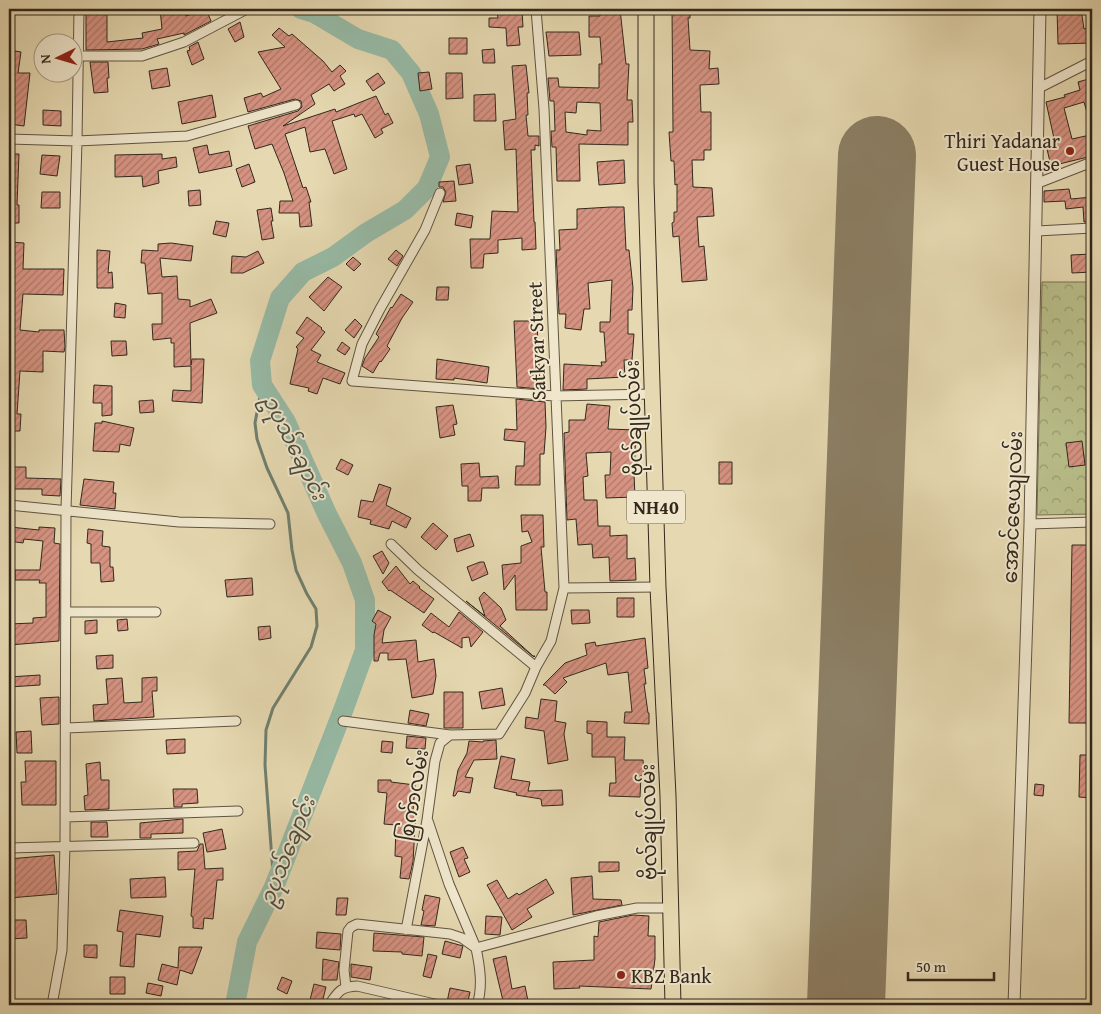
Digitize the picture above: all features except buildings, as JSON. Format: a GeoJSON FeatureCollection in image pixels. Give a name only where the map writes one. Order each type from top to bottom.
{"type":"FeatureCollection","features":[{"type":"Feature","properties":{"kind":"highway","name":"ဗိုလ်ချုပ်လမ်း"},"geometry":{"type":"LineString","coordinates":[[646,9],[646,182],[658,587],[668,796],[673,1005]]}},
{"type":"Feature","properties":{"kind":"street"},"geometry":{"type":"LineString","coordinates":[[79,9],[79,32]]}},
{"type":"Feature","properties":{"kind":"street"},"geometry":{"type":"LineString","coordinates":[[82,56],[142,56],[184,42],[248,9]]}},
{"type":"Feature","properties":{"kind":"street","name":"Satkyar Street"},"geometry":{"type":"LineString","coordinates":[[536,9],[544,109],[564,588],[551,641],[536,667]]}},
{"type":"Feature","properties":{"kind":"street","name":"အောင်ဇေယျလမ်း"},"geometry":{"type":"LineString","coordinates":[[1014,1005],[1030,524],[1040,9]]}},
{"type":"Feature","properties":{"kind":"street"},"geometry":{"type":"LineString","coordinates":[[1039,88],[1092,61]]}},
{"type":"Feature","properties":{"kind":"street"},"geometry":{"type":"LineString","coordinates":[[52,1005],[62,950],[66,846],[66,510],[78,82]]}},
{"type":"Feature","properties":{"kind":"street"},"geometry":{"type":"LineString","coordinates":[[9,139],[77,141],[187,136],[296,106]]}},
{"type":"Feature","properties":{"kind":"street"},"geometry":{"type":"LineString","coordinates":[[1038,183],[1092,162]]}},
{"type":"Feature","properties":{"kind":"street"},"geometry":{"type":"LineString","coordinates":[[440,193],[425,230],[362,344],[352,381],[555,396],[653,394]]}},
{"type":"Feature","properties":{"kind":"street"},"geometry":{"type":"LineString","coordinates":[[1037,231],[1092,228]]}},
{"type":"Feature","properties":{"kind":"street"},"geometry":{"type":"LineString","coordinates":[[9,505],[179,522],[270,524]]}},
{"type":"Feature","properties":{"kind":"street"},"geometry":{"type":"LineString","coordinates":[[1030,524],[1092,522]]}},
{"type":"Feature","properties":{"kind":"street"},"geometry":{"type":"LineString","coordinates":[[391,544],[418,570],[536,667]]}},
{"type":"Feature","properties":{"kind":"street"},"geometry":{"type":"LineString","coordinates":[[564,588],[658,587]]}},
{"type":"Feature","properties":{"kind":"street"},"geometry":{"type":"LineString","coordinates":[[66,612],[156,612]]}},
{"type":"Feature","properties":{"kind":"street","name":"စြက်ာလမ်း"},"geometry":{"type":"LineString","coordinates":[[406,930],[427,820],[435,761],[440,743],[450,735],[499,734],[525,693],[536,667]]}},
{"type":"Feature","properties":{"kind":"street"},"geometry":{"type":"LineString","coordinates":[[66,728],[236,721]]}},
{"type":"Feature","properties":{"kind":"street"},"geometry":{"type":"LineString","coordinates":[[343,721],[450,735]]}},
{"type":"Feature","properties":{"kind":"street"},"geometry":{"type":"LineString","coordinates":[[66,818],[238,811]]}},
{"type":"Feature","properties":{"kind":"street"},"geometry":{"type":"LineString","coordinates":[[427,820],[449,884],[476,948],[480,966],[480,996],[477,1005]]}},
{"type":"Feature","properties":{"kind":"street"},"geometry":{"type":"LineString","coordinates":[[9,848],[194,843]]}},
{"type":"Feature","properties":{"kind":"street"},"geometry":{"type":"LineString","coordinates":[[476,948],[596,916],[637,908],[670,908]]}},
{"type":"Feature","properties":{"kind":"street"},"geometry":{"type":"LineString","coordinates":[[346,987],[344,970],[348,931],[357,924],[450,934],[462,938],[476,948]]}},
{"type":"Feature","properties":{"kind":"street"},"geometry":{"type":"LineString","coordinates":[[329,1005],[339,991],[346,987],[357,986],[439,1005]]}},
{"type":"Feature","properties":{"kind":"green space"},"geometry":{"type":"Polygon","coordinates":[[[1042,282],[1092,282],[1092,514],[1037,515],[1042,282]]]}},
{"type":"Feature","properties":{"kind":"waterway","name":"ဥပုသ်ချောင်း"},"geometry":{"type":"LineString","coordinates":[[235,1005],[247,942],[274,887],[365,650],[365,600],[352,563],[327,514],[286,422],[262,385],[260,361],[280,298],[303,272],[333,257],[366,233],[405,210],[427,188],[440,157],[429,114],[411,73],[392,50],[358,39],[314,13],[301,9]]}},
{"type":"Feature","properties":{"kind":"waterway"},"geometry":{"type":"LineString","coordinates":[[262,385],[255,423],[257,439],[267,468],[288,513],[296,570],[316,609],[317,626],[311,647],[273,708],[266,730],[265,765],[274,887]]}},
{"type":"Feature","properties":{"kind":"runway"},"geometry":{"type":"LineString","coordinates":[[846,1005],[877,155]]}},
{"type":"Feature","properties":{"kind":"place","name":"Thiri Yadanar Guest House"},"geometry":{"type":"Point","coordinates":[1070,151]}},
{"type":"Feature","properties":{"kind":"place","name":"KBZ Bank"},"geometry":{"type":"Point","coordinates":[621,975]}}]}
